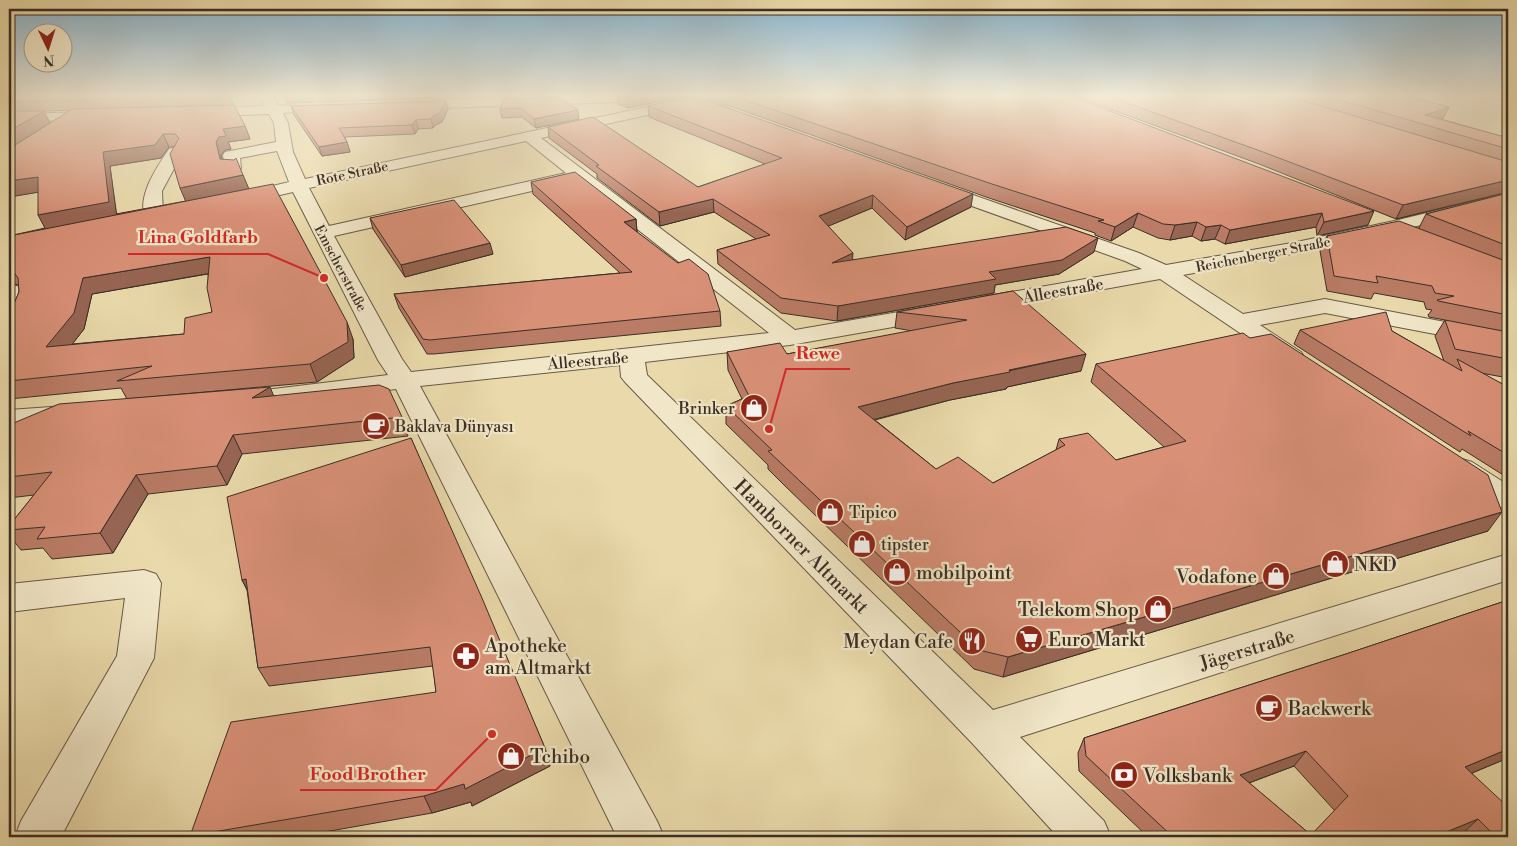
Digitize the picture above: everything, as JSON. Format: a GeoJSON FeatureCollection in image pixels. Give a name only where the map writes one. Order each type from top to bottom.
{"type":"FeatureCollection","features":[{"type":"Feature","properties":{"kind":"street","name":"Emscherstraße"},"geometry":{"type":"LineString","coordinates":[[268,134],[282,150],[298,185],[390,360],[404,380]]}},
{"type":"Feature","properties":{"kind":"street","name":"Emscherstraße"},"geometry":{"type":"LineString","coordinates":[[282,134],[282,150]]}},
{"type":"Feature","properties":{"kind":"street","name":"Rote Straße"},"geometry":{"type":"LineString","coordinates":[[219,204],[298,185],[535,134]]}},
{"type":"Feature","properties":{"kind":"street"},"geometry":{"type":"LineString","coordinates":[[529,136],[790,338]]}},
{"type":"Feature","properties":{"kind":"street"},"geometry":{"type":"LineString","coordinates":[[233,168],[230,154],[282,150]]}},
{"type":"Feature","properties":{"kind":"street"},"geometry":{"type":"LineString","coordinates":[[154,216],[152,191],[175,152]]}},
{"type":"Feature","properties":{"kind":"street"},"geometry":{"type":"LineString","coordinates":[[323,233],[579,176]]}},
{"type":"Feature","properties":{"kind":"street"},"geometry":{"type":"LineString","coordinates":[[918,180],[1132,257],[1164,272],[1312,370]]}},
{"type":"Feature","properties":{"kind":"street","name":"Reichenberger Straße"},"geometry":{"type":"LineString","coordinates":[[1164,272],[1292,249],[1395,227],[1508,198]]}},
{"type":"Feature","properties":{"kind":"street"},"geometry":{"type":"LineString","coordinates":[[135,220],[172,213]]}},
{"type":"Feature","properties":{"kind":"street"},"geometry":{"type":"LineString","coordinates":[[1368,216],[1421,238]]}},
{"type":"Feature","properties":{"kind":"street","name":"Alleestraße"},"geometry":{"type":"LineString","coordinates":[[243,400],[404,380],[790,338],[1164,272]]}},
{"type":"Feature","properties":{"kind":"street"},"geometry":{"type":"LineString","coordinates":[[9,291],[15,293],[15,315]]}},
{"type":"Feature","properties":{"kind":"street"},"geometry":{"type":"LineString","coordinates":[[1238,322],[1325,306],[1508,341]]}},
{"type":"Feature","properties":{"kind":"street","name":"Hamborner Altmarkt"},"geometry":{"type":"LineString","coordinates":[[632,356],[634,378],[986,730],[1088,837]]}},
{"type":"Feature","properties":{"kind":"street"},"geometry":{"type":"LineString","coordinates":[[404,380],[641,837]]}},
{"type":"Feature","properties":{"kind":"street"},"geometry":{"type":"LineString","coordinates":[[11,420],[92,412]]}},
{"type":"Feature","properties":{"kind":"street"},"geometry":{"type":"LineString","coordinates":[[1443,456],[1508,499]]}},
{"type":"Feature","properties":{"kind":"street","name":"Jägerstraße"},"geometry":{"type":"LineString","coordinates":[[986,730],[1508,567]]}},
{"type":"Feature","properties":{"kind":"street"},"geometry":{"type":"LineString","coordinates":[[9,598],[144,583],[135,658],[41,830]]}},
{"type":"Feature","properties":{"kind":"building"},"geometry":{"type":"Polygon","coordinates":[[[32,134],[163,134],[155,145],[103,152],[109,202],[38,215],[38,177],[9,181],[9,149],[32,134]]]}},
{"type":"Feature","properties":{"kind":"building"},"geometry":{"type":"Polygon","coordinates":[[[175,134],[225,134],[226,136],[219,137],[216,142],[220,159],[234,160],[236,158],[243,175],[180,188],[170,154],[179,138],[175,134]]]}},
{"type":"Feature","properties":{"kind":"building"},"geometry":{"type":"Polygon","coordinates":[[[310,134],[343,134],[347,142],[319,147],[310,134]]]}},
{"type":"Feature","properties":{"kind":"building"},"geometry":{"type":"Polygon","coordinates":[[[558,134],[619,134],[698,187],[782,158],[721,134],[804,134],[973,194],[907,227],[873,195],[819,216],[853,253],[832,263],[1066,227],[1098,238],[1062,260],[989,272],[996,279],[838,306],[781,298],[717,250],[770,235],[713,199],[659,212],[596,166],[599,165],[558,134]]]}},
{"type":"Feature","properties":{"kind":"building"},"geometry":{"type":"Polygon","coordinates":[[[846,134],[1172,134],[1374,211],[1324,222],[1322,213],[1230,230],[1221,225],[1206,227],[1197,222],[1175,225],[1163,224],[1138,213],[1115,227],[1098,221],[1104,220],[846,134]]]}},
{"type":"Feature","properties":{"kind":"building"},"geometry":{"type":"Polygon","coordinates":[[[1214,134],[1416,134],[1508,162],[1508,180],[1403,205],[1214,134]]]}},
{"type":"Feature","properties":{"kind":"building"},"geometry":{"type":"Polygon","coordinates":[[[1458,134],[1495,134],[1508,138],[1508,149],[1458,134]]]}},
{"type":"Feature","properties":{"kind":"building"},"geometry":{"type":"Polygon","coordinates":[[[575,172],[636,219],[624,222],[678,263],[689,259],[708,274],[720,311],[430,340],[423,339],[394,294],[632,272],[531,182],[575,172]]]}},
{"type":"Feature","properties":{"kind":"building"},"geometry":{"type":"Polygon","coordinates":[[[273,184],[347,322],[348,342],[310,364],[117,381],[152,366],[9,381],[9,307],[13,306],[19,292],[18,278],[13,271],[9,270],[9,236],[273,184]],[[210,257],[83,278],[74,313],[46,347],[184,334],[185,318],[212,312],[207,288],[210,257]]]}},
{"type":"Feature","properties":{"kind":"building"},"geometry":{"type":"Polygon","coordinates":[[[1508,193],[1508,246],[1426,214],[1508,193]]]}},
{"type":"Feature","properties":{"kind":"building"},"geometry":{"type":"Polygon","coordinates":[[[454,200],[490,243],[401,265],[370,218],[454,200]]]}},
{"type":"Feature","properties":{"kind":"building"},"geometry":{"type":"Polygon","coordinates":[[[1399,221],[1508,262],[1508,315],[1438,301],[1454,296],[1435,293],[1432,286],[1376,276],[1378,283],[1334,276],[1327,236],[1399,221]]]}},
{"type":"Feature","properties":{"kind":"building"},"geometry":{"type":"Polygon","coordinates":[[[1013,291],[1086,354],[953,383],[858,407],[936,469],[958,457],[993,483],[1065,445],[1059,439],[1088,433],[1116,460],[1186,441],[1096,364],[1243,333],[1250,338],[1271,334],[1488,475],[1502,512],[1008,657],[979,650],[768,451],[772,450],[726,406],[749,396],[727,352],[780,343],[787,354],[967,320],[897,312],[1013,291]]]}},
{"type":"Feature","properties":{"kind":"building"},"geometry":{"type":"Polygon","coordinates":[[[1386,312],[1392,331],[1462,371],[1457,359],[1508,387],[1508,455],[1468,431],[1471,436],[1300,330],[1386,312]]]}},
{"type":"Feature","properties":{"kind":"building"},"geometry":{"type":"Polygon","coordinates":[[[1445,320],[1508,332],[1508,359],[1455,349],[1445,320]]]}},
{"type":"Feature","properties":{"kind":"building"},"geometry":{"type":"Polygon","coordinates":[[[379,385],[389,389],[402,417],[233,435],[217,466],[136,475],[100,533],[37,539],[45,527],[9,530],[9,526],[52,472],[9,477],[9,425],[59,404],[270,387],[252,398],[379,385]]]}},
{"type":"Feature","properties":{"kind":"building"},"geometry":{"type":"Polygon","coordinates":[[[411,438],[482,598],[545,748],[465,789],[464,784],[424,796],[190,836],[231,722],[436,692],[430,647],[258,668],[246,579],[242,580],[227,497],[411,438]]]}},
{"type":"Feature","properties":{"kind":"building"},"geometry":{"type":"Polygon","coordinates":[[[1508,600],[1508,749],[1465,767],[1508,807],[1508,837],[1496,837],[1478,819],[1434,837],[1173,837],[1086,756],[1084,738],[1508,600]],[[1306,751],[1240,775],[1311,835],[1348,796],[1306,751]]]}},
{"type":"Feature","properties":{"kind":"place","name":"Lina Goldfarb"},"geometry":{"type":"Point","coordinates":[324,278]}},
{"type":"Feature","properties":{"kind":"place","name":"Brinker"},"geometry":{"type":"Point","coordinates":[754,408]}},
{"type":"Feature","properties":{"kind":"place","name":"Baklava Dünyası"},"geometry":{"type":"Point","coordinates":[376,426]}},
{"type":"Feature","properties":{"kind":"place","name":"Rewe"},"geometry":{"type":"Point","coordinates":[769,429]}},
{"type":"Feature","properties":{"kind":"place","name":"Tipico"},"geometry":{"type":"Point","coordinates":[830,512]}},
{"type":"Feature","properties":{"kind":"place","name":"tipster"},"geometry":{"type":"Point","coordinates":[862,544]}},
{"type":"Feature","properties":{"kind":"place","name":"NKD"},"geometry":{"type":"Point","coordinates":[1335,564]}},
{"type":"Feature","properties":{"kind":"place","name":"mobilpoint"},"geometry":{"type":"Point","coordinates":[897,572]}},
{"type":"Feature","properties":{"kind":"place","name":"Vodafone"},"geometry":{"type":"Point","coordinates":[1276,576]}},
{"type":"Feature","properties":{"kind":"place","name":"Telekom Shop"},"geometry":{"type":"Point","coordinates":[1158,609]}},
{"type":"Feature","properties":{"kind":"place","name":"Euro Markt"},"geometry":{"type":"Point","coordinates":[1029,639]}},
{"type":"Feature","properties":{"kind":"place","name":"Meydan Cafe"},"geometry":{"type":"Point","coordinates":[972,641]}},
{"type":"Feature","properties":{"kind":"place","name":"Apotheke am Altmarkt"},"geometry":{"type":"Point","coordinates":[466,656]}},
{"type":"Feature","properties":{"kind":"place","name":"Backwerk"},"geometry":{"type":"Point","coordinates":[1269,708]}},
{"type":"Feature","properties":{"kind":"place","name":"Food Brother"},"geometry":{"type":"Point","coordinates":[492,734]}},
{"type":"Feature","properties":{"kind":"place","name":"Tchibo"},"geometry":{"type":"Point","coordinates":[511,756]}},
{"type":"Feature","properties":{"kind":"place","name":"Volksbank"},"geometry":{"type":"Point","coordinates":[1124,775]}}]}
